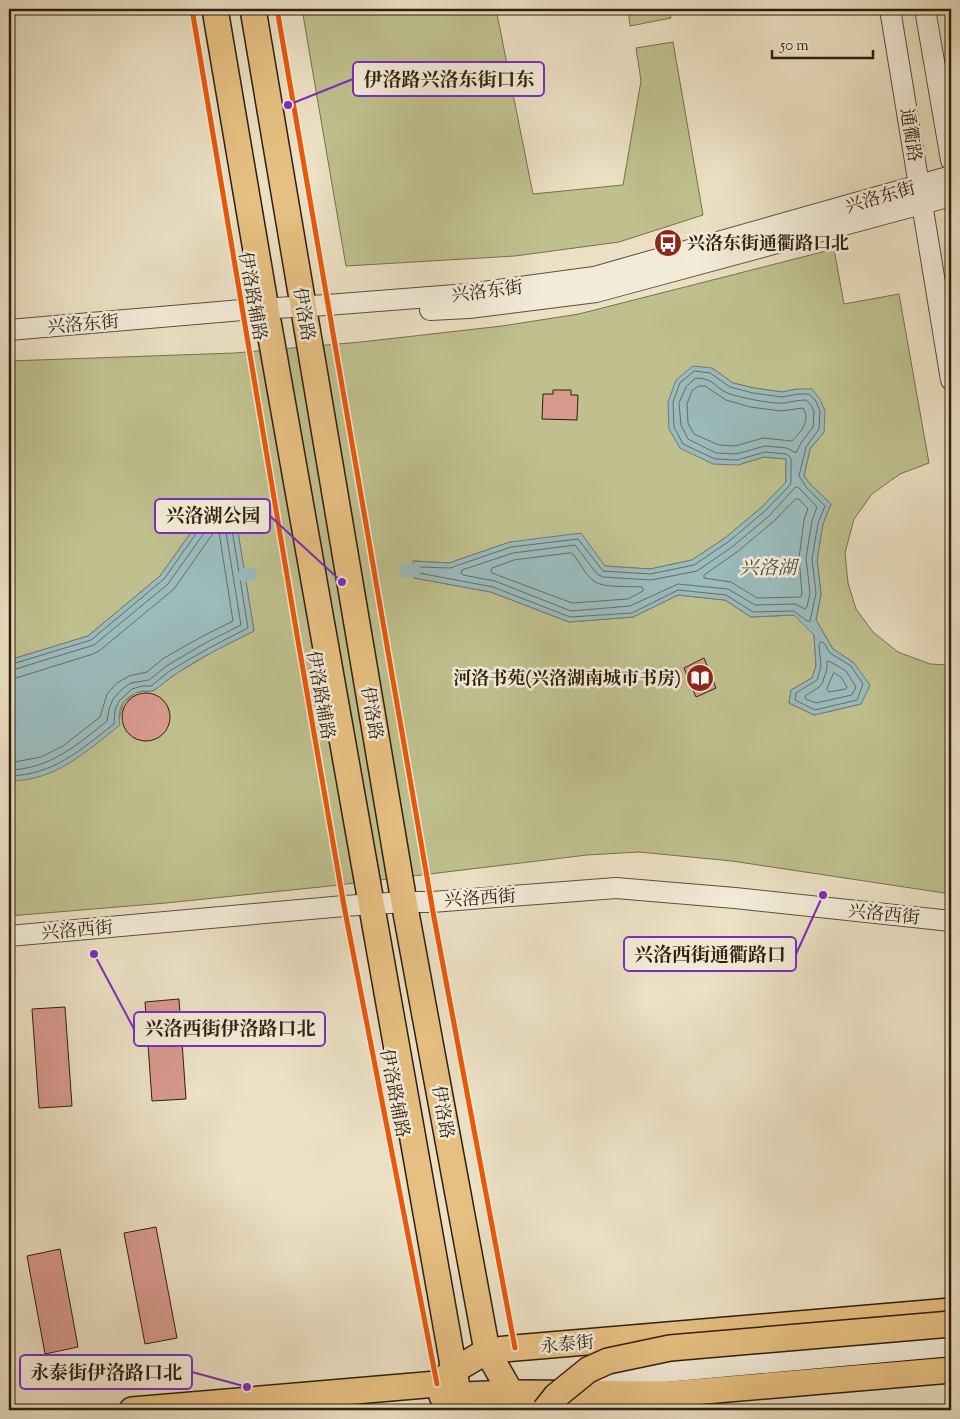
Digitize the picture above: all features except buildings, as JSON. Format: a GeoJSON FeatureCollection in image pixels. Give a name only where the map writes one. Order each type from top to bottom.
{"type":"FeatureCollection","features":[{"type":"Feature","properties":{"kind":"main road","name":"伊洛路"},"geometry":{"type":"LineString","coordinates":[[216,9],[267,315],[372,909],[448,1395]]}},
{"type":"Feature","properties":{"kind":"main road","name":"伊洛路"},"geometry":{"type":"LineString","coordinates":[[253,9],[405,908],[487,1351],[513,1405]]}},
{"type":"Feature","properties":{"kind":"main road","name":"永泰街"},"geometry":{"type":"LineString","coordinates":[[268,1410],[448,1395],[487,1351],[951,1311]]}},
{"type":"Feature","properties":{"kind":"main road"},"geometry":{"type":"LineString","coordinates":[[545,1410],[556,1396],[588,1370],[608,1361],[670,1348],[951,1324]]}},
{"type":"Feature","properties":{"kind":"main road","name":"永泰街"},"geometry":{"type":"LineString","coordinates":[[132,1410],[448,1395],[513,1405],[670,1394],[951,1370]]}},
{"type":"Feature","properties":{"kind":"main road"},"geometry":{"type":"LineString","coordinates":[[572,1410],[599,1398],[670,1394]]}},
{"type":"Feature","properties":{"kind":"street","name":"通衢路"},"geometry":{"type":"LineString","coordinates":[[890,9],[951,380]]}},
{"type":"Feature","properties":{"kind":"street","name":"通衢路"},"geometry":{"type":"LineString","coordinates":[[925,9],[951,160]]}},
{"type":"Feature","properties":{"kind":"street","name":"兴洛东街"},"geometry":{"type":"LineString","coordinates":[[9,341],[304,312],[469,308],[596,292],[921,195],[951,176]]}},
{"type":"Feature","properties":{"kind":"street"},"geometry":{"type":"LineString","coordinates":[[921,195],[951,196]]}},
{"type":"Feature","properties":{"kind":"street","name":"兴洛东街"},"geometry":{"type":"LineString","coordinates":[[9,330],[267,315]]}},
{"type":"Feature","properties":{"kind":"street","name":"兴洛西街"},"geometry":{"type":"LineString","coordinates":[[405,908],[432,902],[616,888],[735,898],[951,921]]}},
{"type":"Feature","properties":{"kind":"street","name":"兴洛西街"},"geometry":{"type":"LineString","coordinates":[[9,936],[372,909],[616,899],[734,909],[951,932]]}},
{"type":"Feature","properties":{"kind":"street","name":"兴洛西街"},"geometry":{"type":"LineString","coordinates":[[9,947],[372,909]]}},
{"type":"Feature","properties":{"kind":"street"},"geometry":{"type":"LineString","coordinates":[[513,1405],[653,1373],[951,1346]]}},
{"type":"Feature","properties":{"kind":"green space"},"geometry":{"type":"Polygon","coordinates":[[[302,9],[496,9],[533,194],[623,185],[641,81],[636,48],[673,42],[703,215],[619,242],[515,256],[346,266],[302,9]]]}},
{"type":"Feature","properties":{"kind":"green space"},"geometry":{"type":"Polygon","coordinates":[[[628,9],[669,9],[671,18],[630,26],[628,9]]]}},
{"type":"Feature","properties":{"kind":"green space"},"geometry":{"type":"Polygon","coordinates":[[[834,249],[844,304],[899,294],[929,463],[900,474],[872,494],[854,519],[845,553],[848,583],[856,609],[873,632],[898,652],[930,664],[951,665],[951,894],[732,861],[639,852],[587,855],[330,886],[166,903],[9,916],[9,781],[15,781],[119,719],[123,703],[135,693],[153,691],[174,675],[212,652],[254,631],[233,502],[202,517],[160,576],[88,636],[9,660],[9,361],[235,353],[361,342],[502,326],[579,314],[834,249]],[[712,368],[738,465],[764,457],[786,459],[786,482],[762,507],[725,538],[692,560],[650,569],[605,566],[510,542],[449,563],[414,561],[414,578],[491,592],[569,622],[633,617],[678,595],[725,600],[751,617],[794,615],[814,635],[816,666],[812,678],[791,690],[789,703],[814,715],[861,704],[854,663],[833,649],[816,620],[821,594],[817,560],[823,523],[831,504],[804,476],[810,449],[824,432],[797,389],[782,392],[733,383],[712,368]]]}},
{"type":"Feature","properties":{"kind":"water","name":"兴洛湖"},"geometry":{"type":"Polygon","coordinates":[[[693,366],[712,368],[733,383],[754,388],[782,392],[812,389],[820,399],[825,411],[824,432],[810,449],[804,476],[831,504],[823,524],[817,560],[821,594],[816,620],[833,649],[854,663],[870,685],[861,704],[814,715],[789,703],[791,690],[812,678],[816,666],[814,635],[794,615],[751,617],[725,600],[678,595],[633,617],[569,622],[491,592],[414,578],[413,561],[449,563],[510,542],[581,533],[605,566],[650,569],[692,560],[725,538],[762,507],[786,482],[786,459],[764,457],[738,465],[713,464],[680,448],[669,429],[668,402],[676,380],[693,366]]]}},
{"type":"Feature","properties":{"kind":"water"},"geometry":{"type":"Polygon","coordinates":[[[233,501],[254,631],[195,662],[154,690],[143,691],[130,697],[123,703],[121,708],[120,725],[69,763],[41,776],[26,780],[9,781],[9,660],[88,636],[160,576],[202,517],[233,501]]]}},
{"type":"Feature","properties":{"kind":"waterway"},"geometry":{"type":"LineString","coordinates":[[406,571],[414,570]]}},
{"type":"Feature","properties":{"kind":"waterway"},"geometry":{"type":"LineString","coordinates":[[245,575],[250,574]]}},
{"type":"Feature","properties":{"kind":"cycle path","name":"伊洛路辅路"},"geometry":{"type":"LineString","coordinates":[[192,9],[344,906],[437,1384]]}},
{"type":"Feature","properties":{"kind":"cycle path"},"geometry":{"type":"LineString","coordinates":[[277,9],[433,912],[515,1348]]}},
{"type":"Feature","properties":{"kind":"place","name":"伊洛路兴洛东街口东"},"geometry":{"type":"Point","coordinates":[288,105]}},
{"type":"Feature","properties":{"kind":"place","name":"兴洛东街通衢路口北"},"geometry":{"type":"Point","coordinates":[668,243]}},
{"type":"Feature","properties":{"kind":"place","name":"兴洛湖公园"},"geometry":{"type":"Point","coordinates":[342,582]}},
{"type":"Feature","properties":{"kind":"place","name":"河洛书苑(兴洛湖南城市书房)"},"geometry":{"type":"Point","coordinates":[700,678]}},
{"type":"Feature","properties":{"kind":"place","name":"兴洛西街通衢路口"},"geometry":{"type":"Point","coordinates":[823,895]}},
{"type":"Feature","properties":{"kind":"place","name":"兴洛西街伊洛路口北"},"geometry":{"type":"Point","coordinates":[94,954]}},
{"type":"Feature","properties":{"kind":"place","name":"永泰街伊洛路口北"},"geometry":{"type":"Point","coordinates":[247,1387]}}]}
